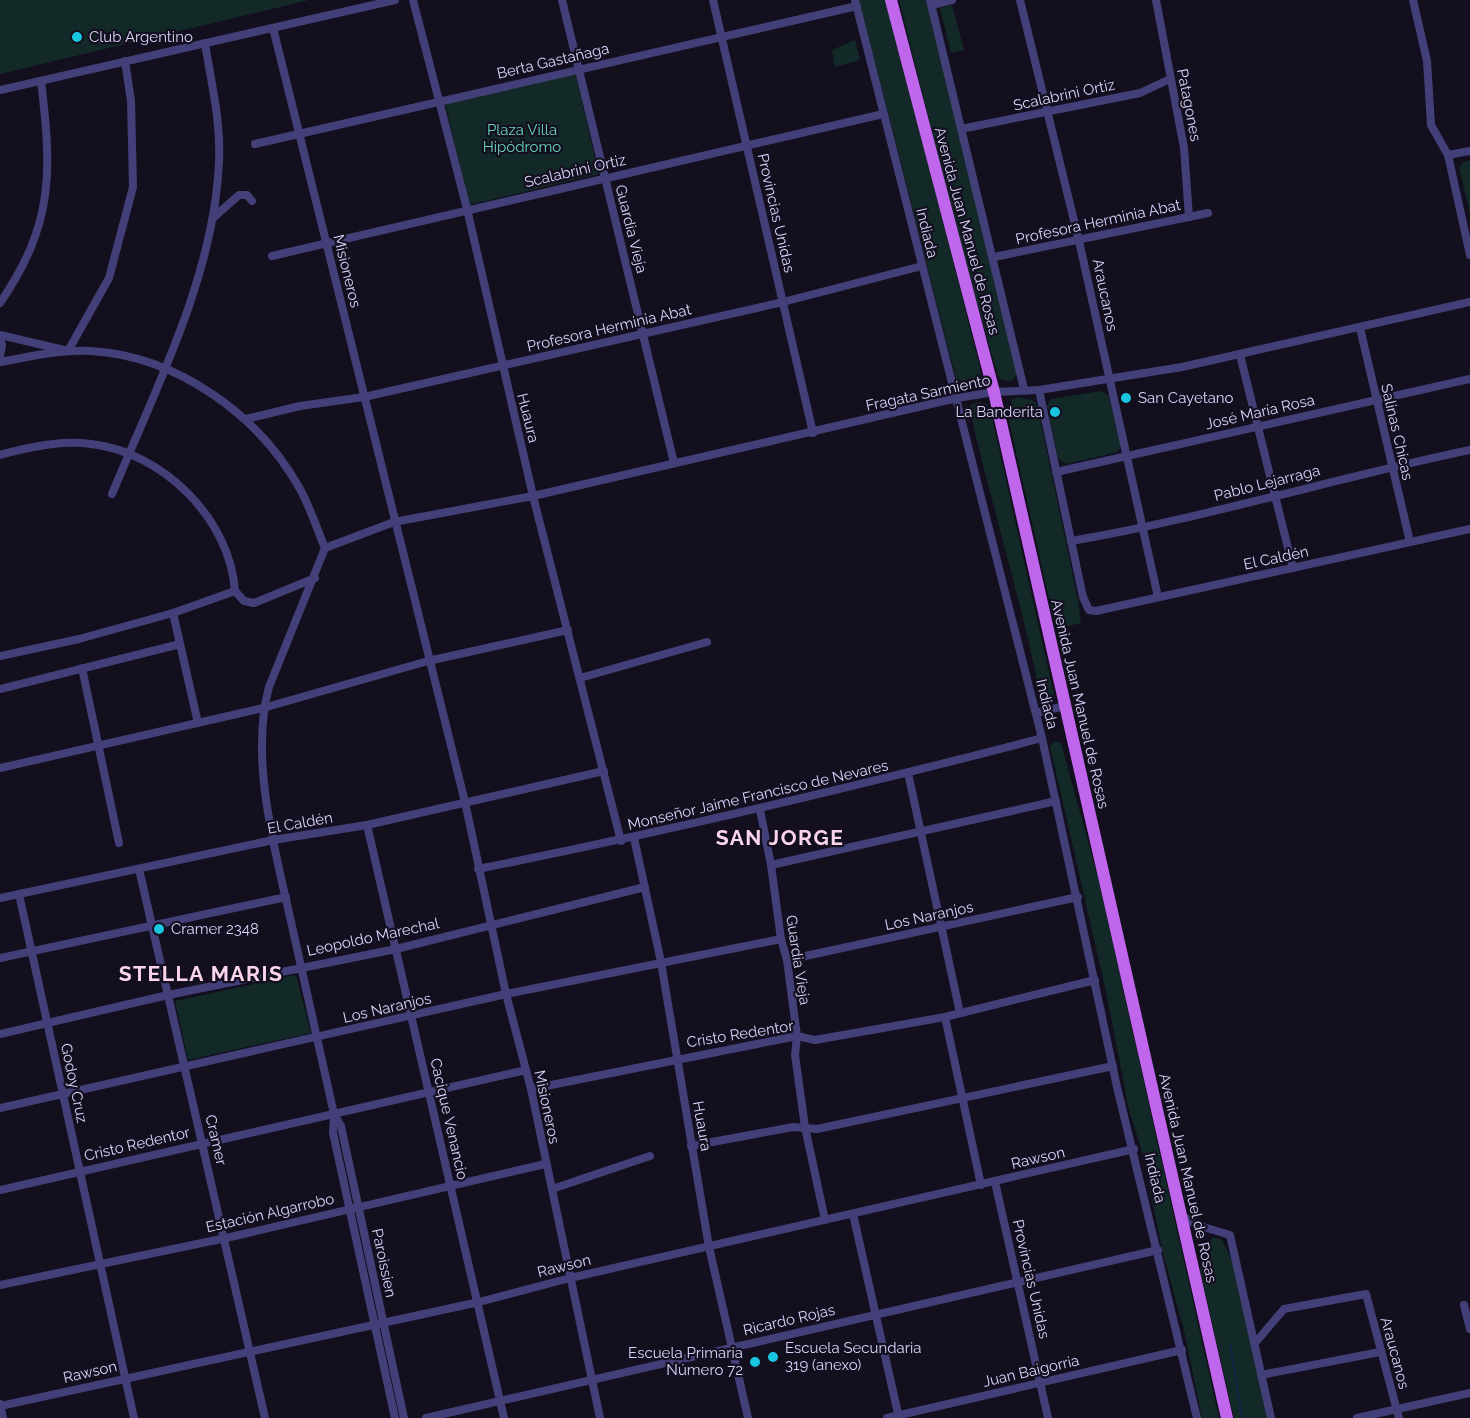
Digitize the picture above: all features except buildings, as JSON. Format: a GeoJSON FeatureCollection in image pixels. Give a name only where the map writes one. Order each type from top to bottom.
{"type":"FeatureCollection","features":[{"type":"Feature","properties":{"kind":"main road","name":"Avenida Juan Manuel de Rosas"},"geometry":{"type":"LineString","coordinates":[[891,0],[994,392],[1227,1418]]}},
{"type":"Feature","properties":{"kind":"street"},"geometry":{"type":"LineString","coordinates":[[0,90],[395,0]]}},
{"type":"Feature","properties":{"kind":"street","name":"Huaura"},"geometry":{"type":"LineString","coordinates":[[413,0],[441,101],[533,496],[621,841]]}},
{"type":"Feature","properties":{"kind":"street","name":"Guardia Vieja"},"geometry":{"type":"LineString","coordinates":[[562,0],[674,464]]}},
{"type":"Feature","properties":{"kind":"street","name":"Provincias Unidas"},"geometry":{"type":"LineString","coordinates":[[713,0],[813,433]]}},
{"type":"Feature","properties":{"kind":"street"},"geometry":{"type":"LineString","coordinates":[[952,0],[931,3],[1024,389]]}},
{"type":"Feature","properties":{"kind":"street","name":"Araucanos"},"geometry":{"type":"LineString","coordinates":[[1020,0],[1079,241],[1158,597]]}},
{"type":"Feature","properties":{"kind":"street","name":"Patagones"},"geometry":{"type":"LineString","coordinates":[[1156,0],[1185,148],[1189,217]]}},
{"type":"Feature","properties":{"kind":"street"},"geometry":{"type":"LineString","coordinates":[[1413,0],[1427,61],[1431,125],[1448,155],[1467,219],[1470,255]]}},
{"type":"Feature","properties":{"kind":"street","name":"Berta Gastañaga"},"geometry":{"type":"LineString","coordinates":[[255,144],[578,68],[722,37],[856,3]]}},
{"type":"Feature","properties":{"kind":"street","name":"Indiada"},"geometry":{"type":"LineString","coordinates":[[856,3],[1036,713],[1078,897],[1113,1066],[1197,1418]]}},
{"type":"Feature","properties":{"kind":"street","name":"Misioneros"},"geometry":{"type":"LineString","coordinates":[[273,28],[301,132],[394,522],[408,566],[428,661],[465,802],[506,994],[531,1089],[600,1418]]}},
{"type":"Feature","properties":{"kind":"street"},"geometry":{"type":"LineString","coordinates":[[112,494],[197,284],[213,218],[219,149],[217,116],[205,43]]}},
{"type":"Feature","properties":{"kind":"street"},"geometry":{"type":"LineString","coordinates":[[68,351],[109,278],[132,187],[131,102],[125,61]]}},
{"type":"Feature","properties":{"kind":"street","name":"Scalabrini Ortiz"},"geometry":{"type":"LineString","coordinates":[[961,129],[1047,114],[1140,93],[1170,79]]}},
{"type":"Feature","properties":{"kind":"street"},"geometry":{"type":"LineString","coordinates":[[0,303],[16,280],[42,220],[49,171],[41,81]]}},
{"type":"Feature","properties":{"kind":"street","name":"Scalabrini Ortiz"},"geometry":{"type":"LineString","coordinates":[[272,256],[883,114]]}},
{"type":"Feature","properties":{"kind":"street"},"geometry":{"type":"LineString","coordinates":[[1448,155],[1470,151]]}},
{"type":"Feature","properties":{"kind":"street"},"geometry":{"type":"LineString","coordinates":[[213,218],[239,195],[248,195],[252,201]]}},
{"type":"Feature","properties":{"kind":"street","name":"Profesora Herminia Abat"},"geometry":{"type":"LineString","coordinates":[[994,257],[1208,213]]}},
{"type":"Feature","properties":{"kind":"street","name":"Profesora Herminia Abat"},"geometry":{"type":"LineString","coordinates":[[246,419],[300,406],[364,398],[783,302],[922,266]]}},
{"type":"Feature","properties":{"kind":"street","name":"Fragata Sarmiento"},"geometry":{"type":"LineString","coordinates":[[325,548],[394,522],[533,496],[957,398],[1109,380],[1240,356],[1470,302]]}},
{"type":"Feature","properties":{"kind":"street","name":"Salinas Chicas"},"geometry":{"type":"LineString","coordinates":[[1360,328],[1410,542]]}},
{"type":"Feature","properties":{"kind":"street"},"geometry":{"type":"LineString","coordinates":[[0,356],[2,345],[0,337],[68,351]]}},
{"type":"Feature","properties":{"kind":"street"},"geometry":{"type":"LineString","coordinates":[[0,362],[68,351],[92,351],[163,368],[191,380],[246,419],[277,453],[301,490],[325,548]]}},
{"type":"Feature","properties":{"kind":"street"},"geometry":{"type":"LineString","coordinates":[[1240,356],[1293,568]]}},
{"type":"Feature","properties":{"kind":"street","name":"José María Rosa"},"geometry":{"type":"LineString","coordinates":[[1056,472],[1470,379]]}},
{"type":"Feature","properties":{"kind":"street"},"geometry":{"type":"LineString","coordinates":[[1039,390],[1071,541]]}},
{"type":"Feature","properties":{"kind":"street"},"geometry":{"type":"LineString","coordinates":[[0,454],[72,442],[93,444],[128,453],[159,470],[189,494],[214,525],[226,549],[235,591],[244,601],[254,603],[315,578]]}},
{"type":"Feature","properties":{"kind":"street","name":"Pablo Lejarraga"},"geometry":{"type":"LineString","coordinates":[[1071,541],[1143,528],[1392,466],[1470,450]]}},
{"type":"Feature","properties":{"kind":"street","name":"El Caldén"},"geometry":{"type":"LineString","coordinates":[[1071,541],[1083,597],[1089,610],[1096,611],[1470,528]]}},
{"type":"Feature","properties":{"kind":"street","name":"Paroissien"},"geometry":{"type":"LineString","coordinates":[[325,548],[315,578],[288,634],[263,708],[263,767],[273,840],[334,1114],[341,1126],[354,1208],[395,1418]]}},
{"type":"Feature","properties":{"kind":"street"},"geometry":{"type":"LineString","coordinates":[[0,656],[79,639],[173,613],[235,591]]}},
{"type":"Feature","properties":{"kind":"street"},"geometry":{"type":"LineString","coordinates":[[173,613],[198,723]]}},
{"type":"Feature","properties":{"kind":"street"},"geometry":{"type":"LineString","coordinates":[[0,768],[263,708],[428,661],[568,630]]}},
{"type":"Feature","properties":{"kind":"street"},"geometry":{"type":"LineString","coordinates":[[580,678],[707,642]]}},
{"type":"Feature","properties":{"kind":"street"},"geometry":{"type":"LineString","coordinates":[[0,689],[180,644]]}},
{"type":"Feature","properties":{"kind":"street"},"geometry":{"type":"LineString","coordinates":[[82,668],[119,843]]}},
{"type":"Feature","properties":{"kind":"street"},"geometry":{"type":"LineString","coordinates":[[1036,713],[1065,706]]}},
{"type":"Feature","properties":{"kind":"street","name":"Monseñor Jaime Francisco de Nevares"},"geometry":{"type":"LineString","coordinates":[[478,868],[621,841],[760,810],[1042,738]]}},
{"type":"Feature","properties":{"kind":"street","name":"El Caldén"},"geometry":{"type":"LineString","coordinates":[[0,898],[273,840],[367,825],[604,771]]}},
{"type":"Feature","properties":{"kind":"street"},"geometry":{"type":"LineString","coordinates":[[908,773],[960,1013]]}},
{"type":"Feature","properties":{"kind":"street"},"geometry":{"type":"LineString","coordinates":[[771,865],[1056,801]]}},
{"type":"Feature","properties":{"kind":"street","name":"Guardia Vieja"},"geometry":{"type":"LineString","coordinates":[[760,810],[771,865],[781,939],[787,960],[797,1036],[795,1055],[806,1127],[825,1220]]}},
{"type":"Feature","properties":{"kind":"street","name":"Cacique Venancio"},"geometry":{"type":"LineString","coordinates":[[367,825],[504,1418]]}},
{"type":"Feature","properties":{"kind":"street","name":"Huaura"},"geometry":{"type":"LineString","coordinates":[[634,838],[661,962],[709,1246],[748,1418]]}},
{"type":"Feature","properties":{"kind":"street","name":"Cramer"},"geometry":{"type":"LineString","coordinates":[[139,869],[226,1238],[265,1418]]}},
{"type":"Feature","properties":{"kind":"street","name":"Leopoldo Marechal"},"geometry":{"type":"LineString","coordinates":[[0,1034],[168,995],[396,948],[645,887]]}},
{"type":"Feature","properties":{"kind":"street","name":"Godoy Cruz"},"geometry":{"type":"LineString","coordinates":[[19,894],[134,1418]]}},
{"type":"Feature","properties":{"kind":"street"},"geometry":{"type":"LineString","coordinates":[[0,958],[286,897]]}},
{"type":"Feature","properties":{"kind":"street","name":"Los Naranjos"},"geometry":{"type":"LineString","coordinates":[[787,960],[1078,897]]}},
{"type":"Feature","properties":{"kind":"street","name":"Los Naranjos"},"geometry":{"type":"LineString","coordinates":[[0,1108],[63,1096],[506,994],[781,939]]}},
{"type":"Feature","properties":{"kind":"street","name":"Cristo Redentor"},"geometry":{"type":"LineString","coordinates":[[531,1089],[676,1058],[797,1036],[815,1040],[945,1017],[1095,980]]}},
{"type":"Feature","properties":{"kind":"street"},"geometry":{"type":"LineString","coordinates":[[945,1017],[981,1185]]}},
{"type":"Feature","properties":{"kind":"street"},"geometry":{"type":"LineString","coordinates":[[692,1146],[793,1126],[817,1129],[1113,1066]]}},
{"type":"Feature","properties":{"kind":"street","name":"Cristo Redentor"},"geometry":{"type":"LineString","coordinates":[[0,1190],[526,1070]]}},
{"type":"Feature","properties":{"kind":"street","name":"Rawson"},"geometry":{"type":"LineString","coordinates":[[0,1405],[478,1302],[570,1278],[1134,1149]]}},
{"type":"Feature","properties":{"kind":"street"},"geometry":{"type":"LineString","coordinates":[[552,1189],[650,1156]]}},
{"type":"Feature","properties":{"kind":"street","name":"Estación Algarrobo"},"geometry":{"type":"LineString","coordinates":[[0,1285],[226,1238],[449,1184],[545,1164]]}},
{"type":"Feature","properties":{"kind":"street","name":"Provincias Unidas"},"geometry":{"type":"LineString","coordinates":[[995,1182],[1048,1418]]}},
{"type":"Feature","properties":{"kind":"street"},"geometry":{"type":"LineString","coordinates":[[853,1214],[898,1417]]}},
{"type":"Feature","properties":{"kind":"street","name":"Indiada"},"geometry":{"type":"LineString","coordinates":[[1180,1215],[1197,1225],[1230,1235],[1271,1418]]}},
{"type":"Feature","properties":{"kind":"street","name":"Ricardo Rojas"},"geometry":{"type":"LineString","coordinates":[[426,1418],[1158,1250]]}},
{"type":"Feature","properties":{"kind":"street","name":"Araucanos"},"geometry":{"type":"LineString","coordinates":[[1255,1343],[1284,1309],[1366,1294],[1398,1414]]}},
{"type":"Feature","properties":{"kind":"street"},"geometry":{"type":"LineString","coordinates":[[1464,1305],[1470,1329]]}},
{"type":"Feature","properties":{"kind":"street","name":"Paroissien"},"geometry":{"type":"LineString","coordinates":[[378,1323],[404,1418]]}},
{"type":"Feature","properties":{"kind":"street","name":"Juan Baigorria"},"geometry":{"type":"LineString","coordinates":[[886,1418],[1182,1350]]}},
{"type":"Feature","properties":{"kind":"street"},"geometry":{"type":"LineString","coordinates":[[1261,1375],[1380,1352]]}},
{"type":"Feature","properties":{"kind":"street"},"geometry":{"type":"LineString","coordinates":[[1357,1418],[1398,1414],[1470,1393]]}},
{"type":"Feature","properties":{"kind":"street"},"geometry":{"type":"LineString","coordinates":[[0,1405],[3,1418]]}},
{"type":"Feature","properties":{"kind":"green space","name":"Club Argentino"},"geometry":{"type":"Polygon","coordinates":[[[0,0],[309,0],[0,74],[0,0]]]}},
{"type":"Feature","properties":{"kind":"green space"},"geometry":{"type":"Polygon","coordinates":[[[859,0],[887,0],[980,368],[979,382],[971,390],[961,391],[958,386],[859,0]]]}},
{"type":"Feature","properties":{"kind":"green space"},"geometry":{"type":"Polygon","coordinates":[[[899,0],[927,0],[1017,374],[1012,381],[1002,380],[998,376],[959,240],[899,0]]]}},
{"type":"Feature","properties":{"kind":"green space"},"geometry":{"type":"Polygon","coordinates":[[[952,5],[964,50],[951,53],[940,8],[952,5]]]}},
{"type":"Feature","properties":{"kind":"green space"},"geometry":{"type":"Polygon","coordinates":[[[855,40],[860,60],[835,67],[832,50],[855,40]]]}},
{"type":"Feature","properties":{"kind":"green space","name":"Plaza Villa Hipódromo"},"geometry":{"type":"Polygon","coordinates":[[[575,72],[599,174],[469,205],[445,103],[575,72]]]}},
{"type":"Feature","properties":{"kind":"green space"},"geometry":{"type":"Polygon","coordinates":[[[1470,160],[1470,213],[1459,168],[1463,162],[1470,160]]]}},
{"type":"Feature","properties":{"kind":"green space"},"geometry":{"type":"Polygon","coordinates":[[[1101,391],[1109,396],[1121,446],[1118,452],[1066,464],[1058,459],[1047,406],[1051,399],[1101,391]]]}},
{"type":"Feature","properties":{"kind":"green space"},"geometry":{"type":"Polygon","coordinates":[[[1018,397],[1032,400],[1037,404],[1078,600],[1081,623],[1056,629],[1008,417],[1012,400],[1018,397]]]}},
{"type":"Feature","properties":{"kind":"green space"},"geometry":{"type":"Polygon","coordinates":[[[977,402],[987,404],[991,413],[1054,695],[1049,704],[1041,700],[1025,626],[969,406],[977,402]]]}},
{"type":"Feature","properties":{"kind":"green space"},"geometry":{"type":"Polygon","coordinates":[[[1055,741],[1061,743],[1099,882],[1219,1418],[1202,1418],[1184,1330],[1163,1254],[1143,1155],[1128,1106],[1107,996],[1050,746],[1055,741]]]}},
{"type":"Feature","properties":{"kind":"green space"},"geometry":{"type":"Polygon","coordinates":[[[296,975],[311,1033],[188,1060],[175,1001],[296,975]]]}},
{"type":"Feature","properties":{"kind":"green space"},"geometry":{"type":"Polygon","coordinates":[[[1213,1237],[1222,1240],[1231,1258],[1252,1339],[1251,1345],[1267,1418],[1234,1418],[1200,1270],[1206,1247],[1213,1237]]]}},
{"type":"Feature","properties":{"kind":"waterway"},"geometry":{"type":"LineString","coordinates":[[1230,1344],[1242,1418]]}},
{"type":"Feature","properties":{"kind":"place","name":"Club Argentino"},"geometry":{"type":"Point","coordinates":[77,37]}},
{"type":"Feature","properties":{"kind":"place","name":"San Cayetano"},"geometry":{"type":"Point","coordinates":[1126,398]}},
{"type":"Feature","properties":{"kind":"place","name":"La Banderita"},"geometry":{"type":"Point","coordinates":[1055,412]}},
{"type":"Feature","properties":{"kind":"place","name":"Cramer 2348"},"geometry":{"type":"Point","coordinates":[159,929]}},
{"type":"Feature","properties":{"kind":"place","name":"Escuela Secundaria 319 (anexo)"},"geometry":{"type":"Point","coordinates":[773,1357]}},
{"type":"Feature","properties":{"kind":"place","name":"Escuela Primaria Número 72"},"geometry":{"type":"Point","coordinates":[755,1362]}},
{"type":"Feature","properties":{"kind":"district","name":"SAN JORGE"},"geometry":{"type":"Point","coordinates":[780,837]}},
{"type":"Feature","properties":{"kind":"district","name":"STELLA MARIS"},"geometry":{"type":"Point","coordinates":[201,973]}}]}
